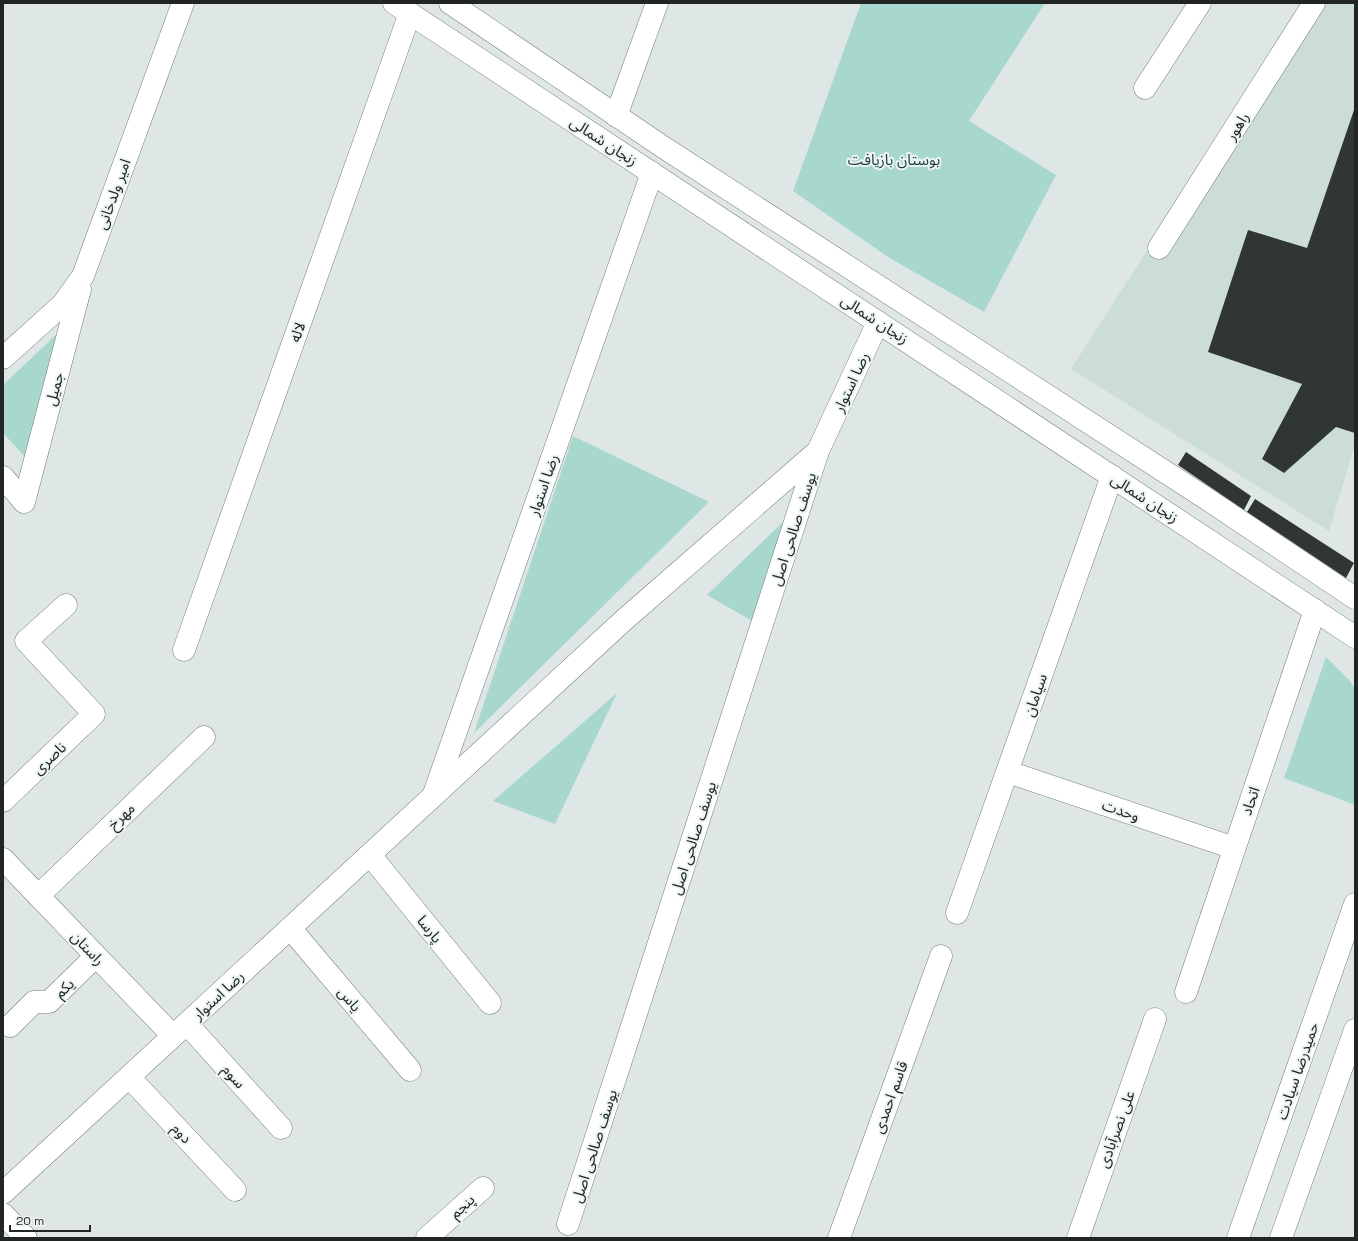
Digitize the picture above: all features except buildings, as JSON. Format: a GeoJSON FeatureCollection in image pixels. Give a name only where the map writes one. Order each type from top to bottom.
{"type":"FeatureCollection","features":[{"type":"Feature","properties":{"kind":"street","name":"امیر ولدخانی"},"geometry":{"type":"LineString","coordinates":[[3,358],[63,304],[83,276],[183,3]]}},
{"type":"Feature","properties":{"kind":"street","name":"زنجان شمالی"},"geometry":{"type":"LineString","coordinates":[[450,3],[663,147],[1197,493],[1355,598]]}},
{"type":"Feature","properties":{"kind":"street"},"geometry":{"type":"LineString","coordinates":[[605,142],[657,3]]}},
{"type":"Feature","properties":{"kind":"street"},"geometry":{"type":"LineString","coordinates":[[1145,88],[1200,3]]}},
{"type":"Feature","properties":{"kind":"street","name":"راهور"},"geometry":{"type":"LineString","coordinates":[[1158,248],[1314,3]]}},
{"type":"Feature","properties":{"kind":"street","name":"زنجان شمالی"},"geometry":{"type":"LineString","coordinates":[[402,8],[1355,637]]}},
{"type":"Feature","properties":{"kind":"street","name":"لاله"},"geometry":{"type":"LineString","coordinates":[[184,650],[402,8]]}},
{"type":"Feature","properties":{"kind":"street","name":"رضا استوار"},"geometry":{"type":"LineString","coordinates":[[433,797],[652,173],[663,147]]}},
{"type":"Feature","properties":{"kind":"street","name":"جمیل"},"geometry":{"type":"LineString","coordinates":[[3,477],[24,502],[83,276]]}},
{"type":"Feature","properties":{"kind":"street","name":"رضا استوار"},"geometry":{"type":"LineString","coordinates":[[3,1193],[624,620],[818,451],[878,322]]}},
{"type":"Feature","properties":{"kind":"street","name":"یوسف صالحی اصل"},"geometry":{"type":"LineString","coordinates":[[568,1224],[818,451]]}},
{"type":"Feature","properties":{"kind":"street","name":"سیامان"},"geometry":{"type":"LineString","coordinates":[[957,913],[1112,476]]}},
{"type":"Feature","properties":{"kind":"street","name":"ناصری"},"geometry":{"type":"LineString","coordinates":[[3,801],[94,714],[26,641],[66,605]]}},
{"type":"Feature","properties":{"kind":"street","name":"اتحاد"},"geometry":{"type":"LineString","coordinates":[[1186,992],[1315,610]]}},
{"type":"Feature","properties":{"kind":"street","name":"مهرخ"},"geometry":{"type":"LineString","coordinates":[[38,896],[204,736]]}},
{"type":"Feature","properties":{"kind":"street","name":"وحدت"},"geometry":{"type":"LineString","coordinates":[[1008,772],[1234,848]]}},
{"type":"Feature","properties":{"kind":"street","name":"پارسا"},"geometry":{"type":"LineString","coordinates":[[370,855],[490,1003]]}},
{"type":"Feature","properties":{"kind":"street","name":"راستان"},"geometry":{"type":"LineString","coordinates":[[3,859],[96,956],[180,1030]]}},
{"type":"Feature","properties":{"kind":"street","name":"حمیدرضا سیادت"},"geometry":{"type":"LineString","coordinates":[[1238,1238],[1355,904]]}},
{"type":"Feature","properties":{"kind":"street","name":"یاس"},"geometry":{"type":"LineString","coordinates":[[290,928],[410,1070]]}},
{"type":"Feature","properties":{"kind":"street","name":"یکم"},"geometry":{"type":"LineString","coordinates":[[10,1026],[34,1002],[49,1002],[96,956]]}},
{"type":"Feature","properties":{"kind":"street","name":"قاسم احمدی"},"geometry":{"type":"LineString","coordinates":[[839,1238],[941,956]]}},
{"type":"Feature","properties":{"kind":"street","name":"علی نصرآبادی"},"geometry":{"type":"LineString","coordinates":[[1078,1238],[1155,1019]]}},
{"type":"Feature","properties":{"kind":"street","name":"سوم"},"geometry":{"type":"LineString","coordinates":[[180,1030],[281,1128]]}},
{"type":"Feature","properties":{"kind":"street"},"geometry":{"type":"LineString","coordinates":[[1281,1238],[1355,1030]]}},
{"type":"Feature","properties":{"kind":"street","name":"دوم"},"geometry":{"type":"LineString","coordinates":[[129,1076],[235,1190]]}},
{"type":"Feature","properties":{"kind":"street","name":"پنجم"},"geometry":{"type":"LineString","coordinates":[[440,1234],[483,1188]]}},
{"type":"Feature","properties":{"kind":"street"},"geometry":{"type":"LineString","coordinates":[[3,1214],[26,1238]]}},
{"type":"Feature","properties":{"kind":"shaded area"},"geometry":{"type":"Polygon","coordinates":[[[1320,3],[1355,3],[1355,444],[1329,531],[1071,369],[1155,238],[1320,3]]]}},
{"type":"Feature","properties":{"kind":"green space","name":"بوستان بازیافت"},"geometry":{"type":"Polygon","coordinates":[[[861,3],[1045,3],[969,121],[1056,175],[984,312],[888,257],[793,191],[861,3]]]}},
{"type":"Feature","properties":{"kind":"green space"},"geometry":{"type":"Polygon","coordinates":[[[62,329],[25,457],[3,433],[3,385],[62,329]]]}},
{"type":"Feature","properties":{"kind":"green space"},"geometry":{"type":"Polygon","coordinates":[[[573,436],[709,502],[474,733],[573,436]]]}},
{"type":"Feature","properties":{"kind":"green space"},"geometry":{"type":"Polygon","coordinates":[[[784,521],[754,622],[707,595],[784,521]]]}},
{"type":"Feature","properties":{"kind":"green space"},"geometry":{"type":"Polygon","coordinates":[[[1326,657],[1350,681],[1355,689],[1355,805],[1284,778],[1326,657]]]}},
{"type":"Feature","properties":{"kind":"green space"},"geometry":{"type":"Polygon","coordinates":[[[617,693],[555,824],[493,801],[617,693]]]}}]}
